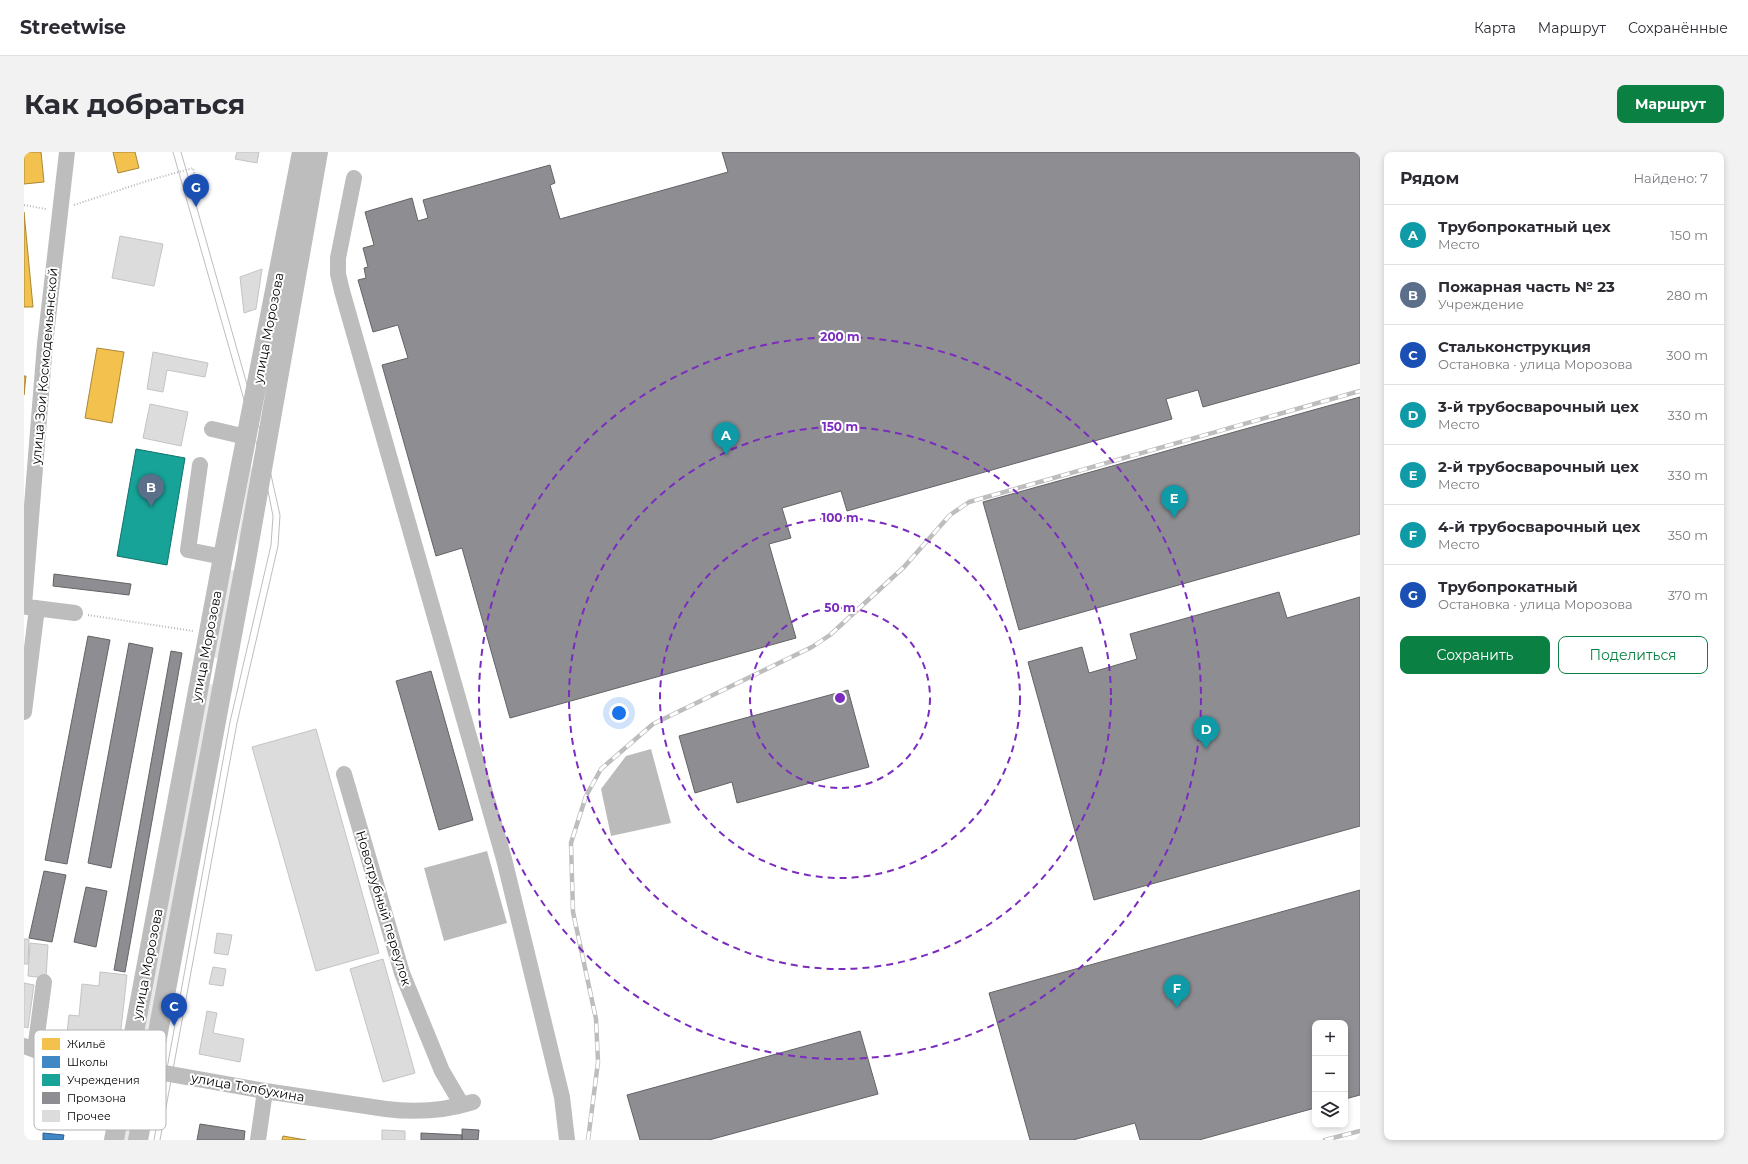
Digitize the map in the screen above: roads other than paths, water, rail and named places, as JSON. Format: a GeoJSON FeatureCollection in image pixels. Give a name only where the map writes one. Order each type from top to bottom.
{"type":"FeatureCollection","features":[{"type":"Feature","properties":{"kind":"main road","name":"улица Морозова"},"geometry":{"type":"LineString","coordinates":[[135,1030],[223,557],[302,152]]}},
{"type":"Feature","properties":{"kind":"main road","name":"улица Морозова"},"geometry":{"type":"LineString","coordinates":[[159,1030],[246,560],[318,152]]}},
{"type":"Feature","properties":{"kind":"main road"},"geometry":{"type":"LineString","coordinates":[[223,557],[246,560]]}},
{"type":"Feature","properties":{"kind":"main road"},"geometry":{"type":"LineString","coordinates":[[202,671],[225,674]]}},
{"type":"Feature","properties":{"kind":"main road","name":"улица Морозова"},"geometry":{"type":"LineString","coordinates":[[114,1140],[116,1130]]}},
{"type":"Feature","properties":{"kind":"main road","name":"улица Морозова"},"geometry":{"type":"LineString","coordinates":[[138,1140],[140,1130]]}},
{"type":"Feature","properties":{"kind":"street","name":"улица Зои Космодемьянской"},"geometry":{"type":"LineString","coordinates":[[24,712],[28,607],[45,344],[67,152]]}},
{"type":"Feature","properties":{"kind":"street"},"geometry":{"type":"LineString","coordinates":[[354,178],[338,258],[338,274],[504,860],[560,1089],[565,1116],[567,1140]]}},
{"type":"Feature","properties":{"kind":"street"},"geometry":{"type":"LineString","coordinates":[[212,429],[246,437]]}},
{"type":"Feature","properties":{"kind":"street"},"geometry":{"type":"LineString","coordinates":[[200,465],[188,550],[223,557]]}},
{"type":"Feature","properties":{"kind":"street"},"geometry":{"type":"LineString","coordinates":[[28,607],[76,612]]}},
{"type":"Feature","properties":{"kind":"street","name":"Новотрубный переулок"},"geometry":{"type":"LineString","coordinates":[[344,774],[402,973],[442,1071],[468,1104]]}},
{"type":"Feature","properties":{"kind":"street"},"geometry":{"type":"LineString","coordinates":[[30,1048],[44,982]]}},
{"type":"Feature","properties":{"kind":"street","name":"улица Толбухина"},"geometry":{"type":"LineString","coordinates":[[166,1074],[265,1091],[406,1112],[446,1110],[468,1104]]}},
{"type":"Feature","properties":{"kind":"street"},"geometry":{"type":"LineString","coordinates":[[258,1140],[265,1091]]}},
{"type":"Feature","properties":{"kind":"tram line"},"geometry":{"type":"LineString","coordinates":[[166,1074],[230,722],[271,545],[273,516],[263,466],[173,152]]}},
{"type":"Feature","properties":{"kind":"tram line"},"geometry":{"type":"LineString","coordinates":[[166,1108],[237,723],[278,546],[280,515],[265,448],[181,152]]}},
{"type":"Feature","properties":{"kind":"tram line"},"geometry":{"type":"LineString","coordinates":[[154,1140],[156,1130]]}},
{"type":"Feature","properties":{"kind":"tram line"},"geometry":{"type":"LineString","coordinates":[[160,1140],[162,1130]]}},
{"type":"Feature","properties":{"kind":"railway"},"geometry":{"type":"LineString","coordinates":[[588,1140],[598,1062],[596,1019],[573,912],[571,843],[586,796],[601,769],[653,724],[812,647],[830,635],[904,567],[950,515],[969,502],[1360,391]]}},
{"type":"Feature","properties":{"kind":"railway"},"geometry":{"type":"LineString","coordinates":[[1325,1140],[1360,1131]]}},
{"type":"Feature","properties":{"kind":"place","name":"Трубопрокатный"},"geometry":{"type":"Point","coordinates":[196,207]}},
{"type":"Feature","properties":{"kind":"place","name":"Трубопрокатный цех"},"geometry":{"type":"Point","coordinates":[726,455]}},
{"type":"Feature","properties":{"kind":"place","name":"Пожарная часть № 23"},"geometry":{"type":"Point","coordinates":[151,507]}},
{"type":"Feature","properties":{"kind":"place","name":"2-й трубосварочный цех"},"geometry":{"type":"Point","coordinates":[1174,518]}},
{"type":"Feature","properties":{"kind":"place","name":"3-й трубосварочный цех"},"geometry":{"type":"Point","coordinates":[1206,749]}},
{"type":"Feature","properties":{"kind":"place","name":"4-й трубосварочный цех"},"geometry":{"type":"Point","coordinates":[1177,1008]}},
{"type":"Feature","properties":{"kind":"place","name":"Стальконструкция"},"geometry":{"type":"Point","coordinates":[174,1026]}}]}
